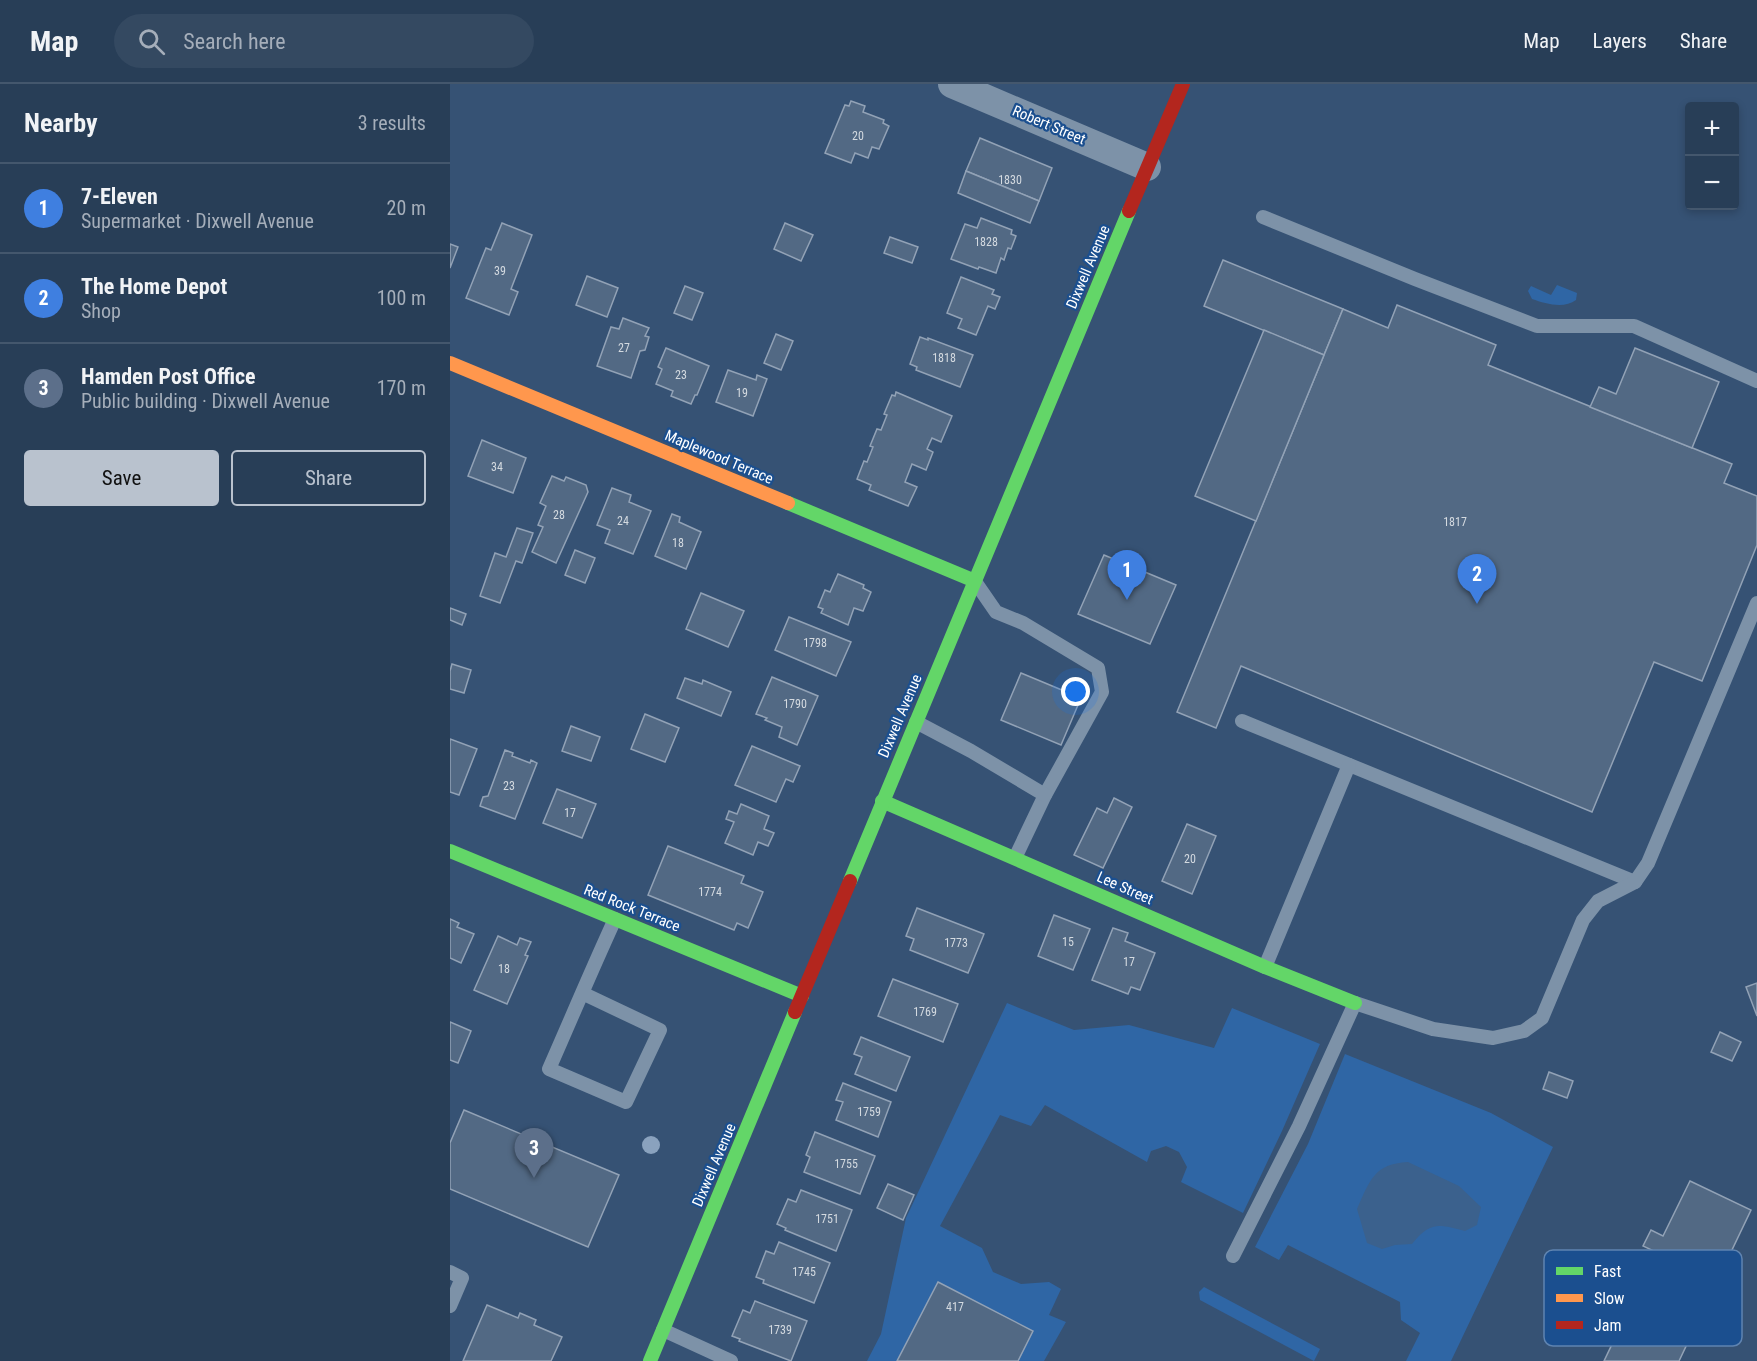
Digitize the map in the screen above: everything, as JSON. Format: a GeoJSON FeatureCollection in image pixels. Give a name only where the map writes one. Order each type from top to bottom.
{"type":"FeatureCollection","features":[{"type":"Feature","properties":{"kind":"street","name":"Dixwell Avenue"},"geometry":{"type":"LineString","coordinates":[[650,1361],[1183,84]]}},
{"type":"Feature","properties":{"kind":"street","name":"Robert Street"},"geometry":{"type":"LineString","coordinates":[[958,85],[1147,167]]}},
{"type":"Feature","properties":{"kind":"street","name":"Maplewood Terrace"},"geometry":{"type":"LineString","coordinates":[[450,363],[975,581]]}},
{"type":"Feature","properties":{"kind":"street","name":"Lee Street"},"geometry":{"type":"LineString","coordinates":[[882,801],[1265,967],[1355,1003]]}},
{"type":"Feature","properties":{"kind":"street","name":"Red Rock Terrace"},"geometry":{"type":"LineString","coordinates":[[450,851],[802,996]]}},
{"type":"Feature","properties":{"kind":"lane"},"geometry":{"type":"LineString","coordinates":[[1263,217],[1537,326],[1634,326],[1757,381]]}},
{"type":"Feature","properties":{"kind":"lane"},"geometry":{"type":"LineString","coordinates":[[975,581],[996,612],[1023,623],[1098,668],[1102,692],[1045,795],[1015,858]]}},
{"type":"Feature","properties":{"kind":"lane"},"geometry":{"type":"LineString","coordinates":[[1233,1256],[1299,1126],[1355,1003],[1433,1029],[1493,1038],[1524,1031],[1542,1018],[1583,920],[1598,901],[1635,882],[1648,863],[1757,603]]}},
{"type":"Feature","properties":{"kind":"lane"},"geometry":{"type":"LineString","coordinates":[[1242,721],[1635,882]]}},
{"type":"Feature","properties":{"kind":"lane"},"geometry":{"type":"LineString","coordinates":[[915,722],[1045,795]]}},
{"type":"Feature","properties":{"kind":"lane"},"geometry":{"type":"LineString","coordinates":[[1265,967],[1349,765]]}},
{"type":"Feature","properties":{"kind":"lane"},"geometry":{"type":"LineString","coordinates":[[582,993],[660,1030],[626,1102],[549,1069],[582,993],[615,919]]}},
{"type":"Feature","properties":{"kind":"lane"},"geometry":{"type":"LineString","coordinates":[[450,1272],[462,1278],[450,1306]]}},
{"type":"Feature","properties":{"kind":"lane"},"geometry":{"type":"LineString","coordinates":[[663,1330],[731,1361]]}},
{"type":"Feature","properties":{"kind":"shaded area"},"geometry":{"type":"Polygon","coordinates":[[[1557,285],[1577,293],[1576,300],[1560,305],[1549,304],[1532,299],[1528,291],[1531,286],[1551,295],[1557,285]]]}},
{"type":"Feature","properties":{"kind":"shaded area"},"geometry":{"type":"Polygon","coordinates":[[[1007,1003],[1074,1030],[1129,1025],[1214,1048],[1232,1008],[1320,1044],[1243,1213],[1181,1182],[1187,1167],[1179,1152],[1166,1146],[1151,1151],[1147,1162],[1045,1105],[1031,1126],[1000,1115],[940,1226],[982,1248],[993,1272],[1021,1284],[1049,1282],[1061,1289],[1049,1315],[1066,1322],[1044,1361],[1018,1361],[1033,1331],[938,1282],[897,1361],[867,1361],[881,1334],[906,1218],[1007,1003]]]}},
{"type":"Feature","properties":{"kind":"shaded area"},"geometry":{"type":"Polygon","coordinates":[[[1345,1054],[1491,1113],[1553,1147],[1451,1361],[1406,1361],[1420,1333],[1401,1320],[1400,1302],[1288,1245],[1279,1260],[1255,1247],[1308,1144],[1345,1054]]]}},
{"type":"Feature","properties":{"kind":"shaded area"},"geometry":{"type":"Polygon","coordinates":[[[1408,1162],[1459,1186],[1481,1207],[1477,1225],[1465,1231],[1435,1226],[1424,1231],[1412,1244],[1395,1245],[1382,1249],[1367,1243],[1357,1209],[1370,1182],[1380,1170],[1397,1163],[1408,1162]]]}},
{"type":"Feature","properties":{"kind":"shaded area"},"geometry":{"type":"Polygon","coordinates":[[[1204,1287],[1320,1349],[1314,1361],[1200,1300],[1199,1292],[1204,1287]]]}},
{"type":"Feature","properties":{"kind":"building"},"geometry":{"type":"Polygon","coordinates":[[[851,101],[865,106],[863,112],[884,120],[883,123],[889,126],[879,149],[872,147],[868,158],[855,153],[851,163],[825,153],[845,105],[849,106],[851,101]]]}},
{"type":"Feature","properties":{"kind":"building"},"geometry":{"type":"Polygon","coordinates":[[[980,138],[1052,168],[1039,201],[966,171],[980,138]]]}},
{"type":"Feature","properties":{"kind":"building"},"geometry":{"type":"Polygon","coordinates":[[[966,171],[1039,201],[1030,223],[958,193],[966,171]]]}},
{"type":"Feature","properties":{"kind":"building"},"geometry":{"type":"Polygon","coordinates":[[[981,218],[1012,230],[1011,234],[1016,236],[1004,260],[1001,258],[996,273],[951,259],[965,224],[977,228],[981,218]]]}},
{"type":"Feature","properties":{"kind":"building"},"geometry":{"type":"Polygon","coordinates":[[[502,223],[532,235],[511,289],[518,292],[509,315],[466,298],[486,248],[491,250],[502,223]]]}},
{"type":"Feature","properties":{"kind":"building"},"geometry":{"type":"Polygon","coordinates":[[[785,223],[813,235],[801,261],[774,249],[785,223]]]}},
{"type":"Feature","properties":{"kind":"building"},"geometry":{"type":"Polygon","coordinates":[[[890,237],[918,247],[912,263],[884,253],[890,237]]]}},
{"type":"Feature","properties":{"kind":"building"},"geometry":{"type":"Polygon","coordinates":[[[450,244],[458,247],[450,268],[450,244]]]}},
{"type":"Feature","properties":{"kind":"building"},"geometry":{"type":"Polygon","coordinates":[[[1223,260],[1343,309],[1324,355],[1204,306],[1223,260]]]}},
{"type":"Feature","properties":{"kind":"building"},"geometry":{"type":"Polygon","coordinates":[[[587,276],[618,288],[607,317],[576,305],[587,276]]]}},
{"type":"Feature","properties":{"kind":"building"},"geometry":{"type":"Polygon","coordinates":[[[961,277],[994,290],[992,294],[1000,297],[995,309],[988,306],[976,335],[958,328],[962,319],[947,313],[961,277]]]}},
{"type":"Feature","properties":{"kind":"building"},"geometry":{"type":"Polygon","coordinates":[[[685,286],[703,293],[692,320],[674,313],[685,286]]]}},
{"type":"Feature","properties":{"kind":"building"},"geometry":{"type":"Polygon","coordinates":[[[1397,305],[1496,345],[1488,365],[1732,464],[1724,483],[1757,496],[1757,545],[1702,681],[1654,662],[1592,812],[1241,666],[1216,728],[1177,712],[1343,309],[1388,328],[1397,305]]]}},
{"type":"Feature","properties":{"kind":"building"},"geometry":{"type":"Polygon","coordinates":[[[623,318],[649,328],[645,336],[649,337],[645,350],[640,351],[631,378],[597,366],[611,327],[619,329],[623,318]]]}},
{"type":"Feature","properties":{"kind":"building"},"geometry":{"type":"Polygon","coordinates":[[[1264,330],[1324,355],[1256,521],[1195,496],[1264,330]]]}},
{"type":"Feature","properties":{"kind":"building"},"geometry":{"type":"Polygon","coordinates":[[[776,334],[793,341],[781,370],[764,363],[776,334]]]}},
{"type":"Feature","properties":{"kind":"building"},"geometry":{"type":"Polygon","coordinates":[[[920,337],[973,355],[960,387],[916,370],[917,367],[910,364],[920,337]]]}},
{"type":"Feature","properties":{"kind":"building"},"geometry":{"type":"Polygon","coordinates":[[[666,348],[709,366],[691,404],[671,396],[673,391],[656,384],[662,369],[658,367],[666,348]]]}},
{"type":"Feature","properties":{"kind":"building"},"geometry":{"type":"Polygon","coordinates":[[[1635,348],[1719,382],[1692,448],[1590,407],[1599,387],[1616,394],[1635,348]]]}},
{"type":"Feature","properties":{"kind":"building"},"geometry":{"type":"Polygon","coordinates":[[[728,370],[756,380],[757,375],[767,379],[753,416],[716,402],[728,370]]]}},
{"type":"Feature","properties":{"kind":"building"},"geometry":{"type":"Polygon","coordinates":[[[896,392],[952,416],[941,442],[932,438],[927,449],[933,452],[926,470],[912,464],[905,482],[917,487],[908,506],[869,490],[871,485],[857,479],[873,447],[870,446],[877,429],[881,430],[887,415],[884,414],[892,395],[895,396],[896,392]]]}},
{"type":"Feature","properties":{"kind":"building"},"geometry":{"type":"Polygon","coordinates":[[[482,440],[526,458],[513,493],[468,476],[482,440]]]}},
{"type":"Feature","properties":{"kind":"building"},"geometry":{"type":"Polygon","coordinates":[[[552,476],[564,481],[566,477],[586,485],[588,492],[556,563],[532,552],[543,527],[538,525],[546,506],[540,503],[552,476]]]}},
{"type":"Feature","properties":{"kind":"building"},"geometry":{"type":"Polygon","coordinates":[[[612,488],[631,495],[629,502],[651,511],[633,554],[605,543],[610,530],[597,525],[612,488]]]}},
{"type":"Feature","properties":{"kind":"building"},"geometry":{"type":"Polygon","coordinates":[[[672,514],[680,517],[679,522],[701,532],[686,569],[655,556],[672,514]]]}},
{"type":"Feature","properties":{"kind":"building"},"geometry":{"type":"Polygon","coordinates":[[[517,528],[533,533],[522,563],[516,561],[500,603],[480,596],[495,553],[506,557],[517,528]]]}},
{"type":"Feature","properties":{"kind":"building"},"geometry":{"type":"Polygon","coordinates":[[[575,550],[595,558],[585,583],[565,575],[575,550]]]}},
{"type":"Feature","properties":{"kind":"building"},"geometry":{"type":"Polygon","coordinates":[[[1104,555],[1176,585],[1150,644],[1078,614],[1104,555]]]}},
{"type":"Feature","properties":{"kind":"building"},"geometry":{"type":"Polygon","coordinates":[[[838,574],[864,585],[863,588],[871,592],[863,611],[854,608],[848,625],[821,613],[823,609],[818,607],[825,590],[830,592],[838,574]]]}},
{"type":"Feature","properties":{"kind":"building"},"geometry":{"type":"Polygon","coordinates":[[[701,593],[744,611],[728,647],[686,629],[701,593]]]}},
{"type":"Feature","properties":{"kind":"building"},"geometry":{"type":"Polygon","coordinates":[[[450,608],[466,614],[462,625],[450,620],[450,608]]]}},
{"type":"Feature","properties":{"kind":"building"},"geometry":{"type":"Polygon","coordinates":[[[789,617],[851,642],[836,676],[775,650],[789,617]]]}},
{"type":"Feature","properties":{"kind":"building"},"geometry":{"type":"Polygon","coordinates":[[[452,664],[471,670],[464,693],[450,689],[452,664]]]}},
{"type":"Feature","properties":{"kind":"building"},"geometry":{"type":"Polygon","coordinates":[[[1021,673],[1081,698],[1061,745],[1001,720],[1021,673]]]}},
{"type":"Feature","properties":{"kind":"building"},"geometry":{"type":"Polygon","coordinates":[[[772,677],[818,696],[797,745],[779,737],[782,727],[756,714],[772,677]]]}},
{"type":"Feature","properties":{"kind":"building"},"geometry":{"type":"Polygon","coordinates":[[[685,678],[702,684],[703,680],[731,692],[721,716],[677,698],[685,678]]]}},
{"type":"Feature","properties":{"kind":"building"},"geometry":{"type":"Polygon","coordinates":[[[645,714],[679,728],[665,762],[631,749],[645,714]]]}},
{"type":"Feature","properties":{"kind":"building"},"geometry":{"type":"Polygon","coordinates":[[[571,726],[600,737],[591,761],[562,751],[571,726]]]}},
{"type":"Feature","properties":{"kind":"building"},"geometry":{"type":"Polygon","coordinates":[[[450,739],[477,749],[459,795],[450,792],[450,739]]]}},
{"type":"Feature","properties":{"kind":"building"},"geometry":{"type":"Polygon","coordinates":[[[752,746],[800,766],[793,782],[786,779],[776,802],[735,785],[752,746]]]}},
{"type":"Feature","properties":{"kind":"building"},"geometry":{"type":"Polygon","coordinates":[[[505,750],[513,753],[512,756],[530,763],[531,760],[537,763],[515,819],[480,806],[483,797],[488,796],[505,750]]]}},
{"type":"Feature","properties":{"kind":"building"},"geometry":{"type":"Polygon","coordinates":[[[557,789],[596,804],[582,838],[543,823],[557,789]]]}},
{"type":"Feature","properties":{"kind":"building"},"geometry":{"type":"Polygon","coordinates":[[[1114,798],[1132,807],[1103,868],[1074,855],[1097,808],[1107,813],[1114,798]]]}},
{"type":"Feature","properties":{"kind":"building"},"geometry":{"type":"Polygon","coordinates":[[[741,804],[769,816],[764,829],[774,833],[768,846],[758,842],[753,855],[725,843],[734,822],[726,819],[729,811],[737,814],[741,804]]]}},
{"type":"Feature","properties":{"kind":"building"},"geometry":{"type":"Polygon","coordinates":[[[1187,824],[1216,836],[1192,894],[1162,881],[1187,824]]]}},
{"type":"Feature","properties":{"kind":"building"},"geometry":{"type":"Polygon","coordinates":[[[668,846],[744,876],[741,883],[763,892],[748,928],[737,923],[734,930],[648,895],[668,846]]]}},
{"type":"Feature","properties":{"kind":"building"},"geometry":{"type":"Polygon","coordinates":[[[917,908],[984,934],[968,973],[910,950],[914,939],[906,936],[917,908]]]}},
{"type":"Feature","properties":{"kind":"building"},"geometry":{"type":"Polygon","coordinates":[[[1054,915],[1090,929],[1073,970],[1038,956],[1054,915]]]}},
{"type":"Feature","properties":{"kind":"building"},"geometry":{"type":"Polygon","coordinates":[[[450,919],[459,923],[457,927],[474,934],[461,963],[450,958],[450,919]]]}},
{"type":"Feature","properties":{"kind":"building"},"geometry":{"type":"Polygon","coordinates":[[[1113,928],[1128,933],[1125,941],[1155,953],[1140,990],[1131,987],[1128,994],[1092,980],[1113,928]]]}},
{"type":"Feature","properties":{"kind":"building"},"geometry":{"type":"Polygon","coordinates":[[[498,936],[517,945],[520,938],[531,942],[525,955],[528,956],[507,1004],[474,990],[498,936]]]}},
{"type":"Feature","properties":{"kind":"building"},"geometry":{"type":"Polygon","coordinates":[[[893,979],[958,1004],[943,1042],[878,1016],[893,979]]]}},
{"type":"Feature","properties":{"kind":"building"},"geometry":{"type":"Polygon","coordinates":[[[1757,983],[1757,1016],[1746,987],[1757,983]]]}},
{"type":"Feature","properties":{"kind":"building"},"geometry":{"type":"Polygon","coordinates":[[[450,1022],[471,1031],[458,1063],[450,1060],[450,1022]]]}},
{"type":"Feature","properties":{"kind":"building"},"geometry":{"type":"Polygon","coordinates":[[[1720,1032],[1741,1042],[1732,1061],[1711,1052],[1720,1032]]]}},
{"type":"Feature","properties":{"kind":"building"},"geometry":{"type":"Polygon","coordinates":[[[861,1037],[910,1057],[896,1091],[855,1074],[862,1057],[854,1054],[861,1037]]]}},
{"type":"Feature","properties":{"kind":"building"},"geometry":{"type":"Polygon","coordinates":[[[1549,1072],[1573,1081],[1567,1098],[1543,1089],[1549,1072]]]}},
{"type":"Feature","properties":{"kind":"building"},"geometry":{"type":"Polygon","coordinates":[[[843,1083],[891,1102],[878,1137],[836,1120],[843,1102],[836,1100],[843,1083]]]}},
{"type":"Feature","properties":{"kind":"building"},"geometry":{"type":"Polygon","coordinates":[[[464,1110],[619,1175],[588,1247],[450,1189],[450,1143],[464,1110]]]}},
{"type":"Feature","properties":{"kind":"building"},"geometry":{"type":"Polygon","coordinates":[[[815,1132],[875,1156],[860,1194],[804,1172],[810,1157],[806,1155],[815,1132]]]}},
{"type":"Feature","properties":{"kind":"building"},"geometry":{"type":"Polygon","coordinates":[[[1690,1181],[1751,1210],[1732,1250],[1652,1250],[1643,1246],[1651,1230],[1663,1236],[1690,1181]]]}},
{"type":"Feature","properties":{"kind":"building"},"geometry":{"type":"Polygon","coordinates":[[[888,1184],[914,1195],[903,1220],[877,1208],[888,1184]]]}},
{"type":"Feature","properties":{"kind":"building"},"geometry":{"type":"Polygon","coordinates":[[[801,1190],[852,1210],[836,1251],[785,1230],[786,1228],[777,1224],[788,1199],[796,1202],[801,1190]]]}},
{"type":"Feature","properties":{"kind":"building"},"geometry":{"type":"Polygon","coordinates":[[[779,1242],[830,1263],[814,1303],[763,1283],[764,1280],[756,1277],[766,1251],[774,1254],[779,1242]]]}},
{"type":"Feature","properties":{"kind":"building"},"geometry":{"type":"Polygon","coordinates":[[[938,1282],[1033,1331],[1018,1361],[897,1361],[938,1282]]]}},
{"type":"Feature","properties":{"kind":"building"},"geometry":{"type":"Polygon","coordinates":[[[755,1301],[807,1321],[791,1361],[739,1341],[740,1339],[732,1336],[743,1310],[750,1313],[755,1301]]]}},
{"type":"Feature","properties":{"kind":"building"},"geometry":{"type":"Polygon","coordinates":[[[487,1305],[518,1318],[520,1313],[536,1320],[534,1325],[562,1337],[551,1361],[463,1361],[487,1305]]]}},
{"type":"Feature","properties":{"kind":"building"},"geometry":{"type":"Polygon","coordinates":[[[1611,1346],[1686,1346],[1679,1361],[1604,1361],[1611,1346]]]}},
{"type":"Feature","properties":{"kind":"traffic: fast"},"geometry":{"type":"LineString","coordinates":[[850,881],[1129,211]]}},
{"type":"Feature","properties":{"kind":"traffic: fast"},"geometry":{"type":"LineString","coordinates":[[788,503],[975,581]]}},
{"type":"Feature","properties":{"kind":"traffic: fast"},"geometry":{"type":"LineString","coordinates":[[882,801],[1265,967],[1355,1003]]}},
{"type":"Feature","properties":{"kind":"traffic: fast"},"geometry":{"type":"LineString","coordinates":[[450,851],[802,996]]}},
{"type":"Feature","properties":{"kind":"traffic: fast"},"geometry":{"type":"LineString","coordinates":[[650,1361],[795,1012]]}},
{"type":"Feature","properties":{"kind":"traffic: slow"},"geometry":{"type":"LineString","coordinates":[[450,363],[788,503]]}},
{"type":"Feature","properties":{"kind":"traffic: jam"},"geometry":{"type":"LineString","coordinates":[[1129,211],[1183,84]]}},
{"type":"Feature","properties":{"kind":"traffic: jam"},"geometry":{"type":"LineString","coordinates":[[795,1012],[850,881]]}},
{"type":"Feature","properties":{"kind":"place","name":"7-Eleven"},"geometry":{"type":"Point","coordinates":[1127,600]}},
{"type":"Feature","properties":{"kind":"place","name":"The Home Depot"},"geometry":{"type":"Point","coordinates":[1477,604]}},
{"type":"Feature","properties":{"kind":"place","name":"Hamden Post Office"},"geometry":{"type":"Point","coordinates":[534,1178]}}]}
